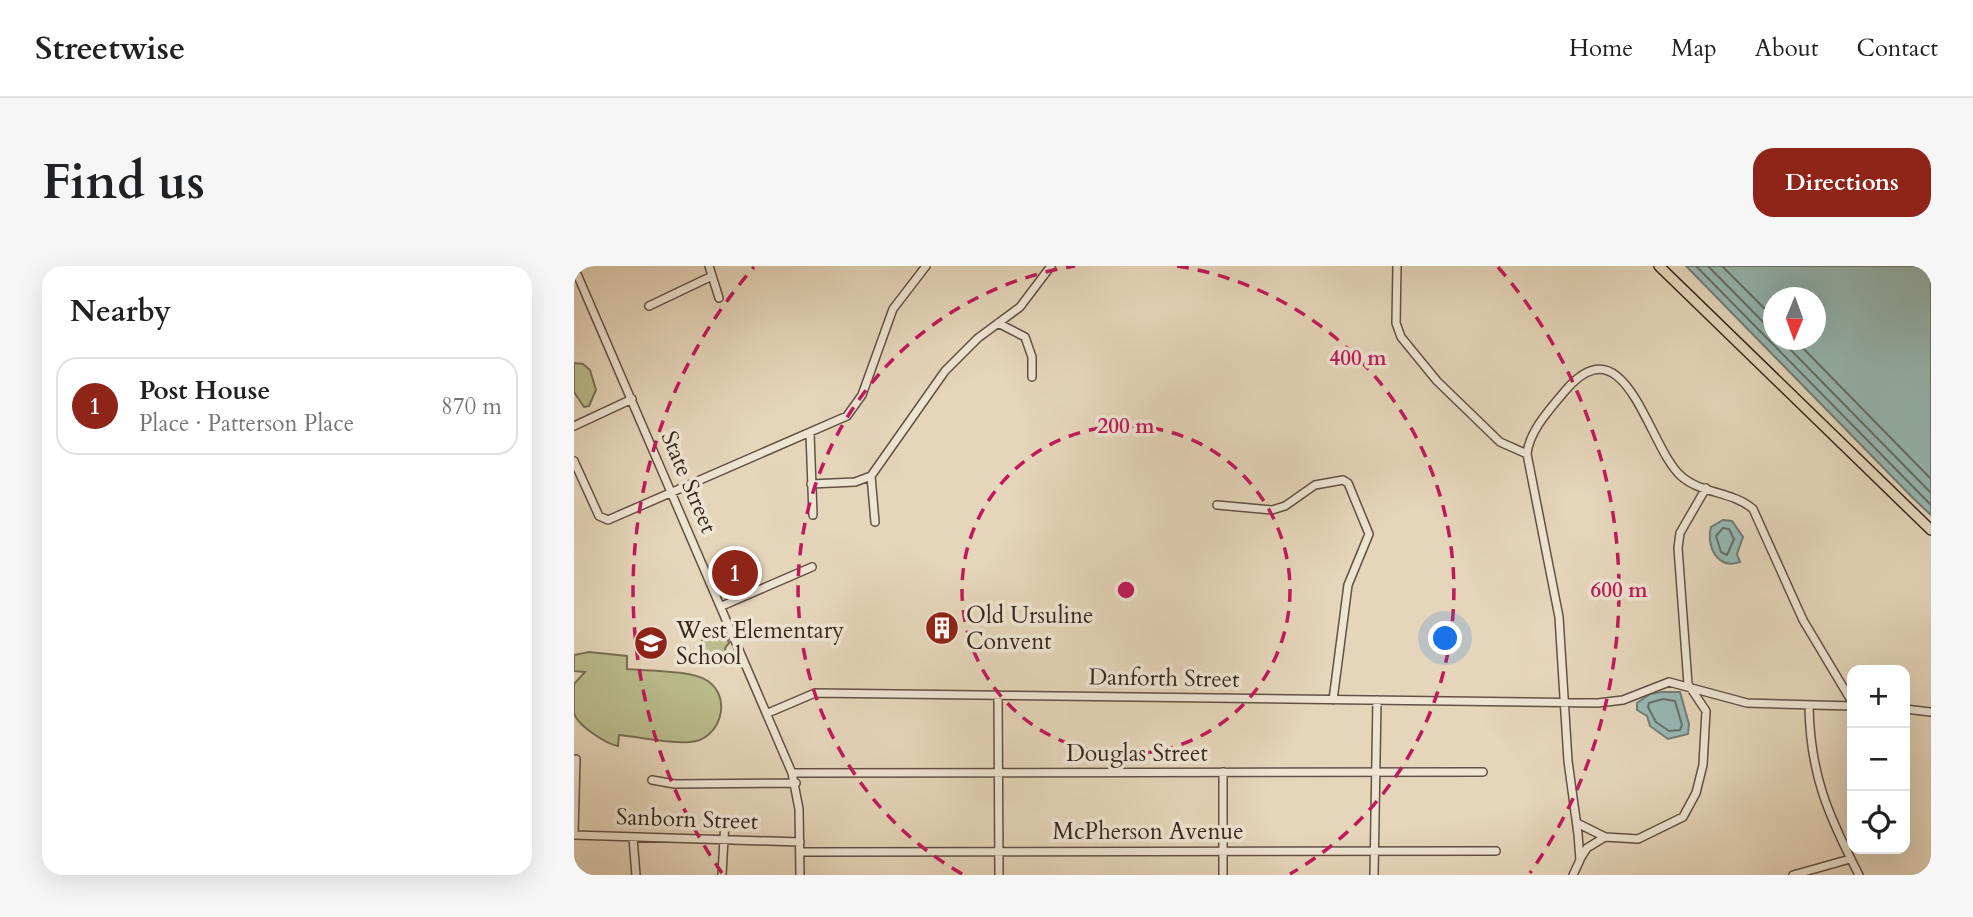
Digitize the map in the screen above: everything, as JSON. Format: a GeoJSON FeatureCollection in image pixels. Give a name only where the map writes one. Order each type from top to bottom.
{"type":"FeatureCollection","features":[{"type":"Feature","properties":{"kind":"main road"},"geometry":{"type":"LineString","coordinates":[[1659,266],[1931,530]]}},
{"type":"Feature","properties":{"kind":"street"},"geometry":{"type":"LineString","coordinates":[[709,266],[719,298]]}},
{"type":"Feature","properties":{"kind":"street"},"geometry":{"type":"LineString","coordinates":[[574,461],[595,509],[603,520],[617,518],[847,416],[855,409],[894,309],[926,266]]}},
{"type":"Feature","properties":{"kind":"street"},"geometry":{"type":"LineString","coordinates":[[811,484],[855,482],[871,476],[945,371],[998,323],[1020,307],[1051,266]]}},
{"type":"Feature","properties":{"kind":"street"},"geometry":{"type":"LineString","coordinates":[[1397,266],[1398,333],[1437,381],[1468,411],[1507,447],[1527,454]]}},
{"type":"Feature","properties":{"kind":"street","name":"State Street"},"geometry":{"type":"LineString","coordinates":[[574,267],[796,783],[800,875]]}},
{"type":"Feature","properties":{"kind":"street"},"geometry":{"type":"LineString","coordinates":[[649,306],[712,276]]}},
{"type":"Feature","properties":{"kind":"street"},"geometry":{"type":"LineString","coordinates":[[998,323],[1025,337],[1032,357],[1032,377]]}},
{"type":"Feature","properties":{"kind":"street"},"geometry":{"type":"LineString","coordinates":[[1580,859],[1570,779],[1556,593],[1527,454],[1533,435],[1571,384],[1590,372],[1607,370],[1629,387],[1673,468],[1684,479],[1736,498],[1753,509],[1803,620],[1847,695]]}},
{"type":"Feature","properties":{"kind":"street"},"geometry":{"type":"LineString","coordinates":[[574,426],[632,399]]}},
{"type":"Feature","properties":{"kind":"street"},"geometry":{"type":"LineString","coordinates":[[810,433],[813,515]]}},
{"type":"Feature","properties":{"kind":"street"},"geometry":{"type":"LineString","coordinates":[[871,476],[875,522]]}},
{"type":"Feature","properties":{"kind":"street"},"geometry":{"type":"LineString","coordinates":[[1217,505],[1272,510],[1285,506],[1315,485],[1343,480],[1348,483],[1369,534],[1348,585],[1333,700]]}},
{"type":"Feature","properties":{"kind":"street"},"geometry":{"type":"LineString","coordinates":[[1706,488],[1680,533],[1678,548],[1688,684],[1706,711]]}},
{"type":"Feature","properties":{"kind":"street"},"geometry":{"type":"LineString","coordinates":[[722,606],[812,567]]}},
{"type":"Feature","properties":{"kind":"street"},"geometry":{"type":"LineString","coordinates":[[1565,702],[1614,702],[1632,698],[1659,684],[1688,684],[1712,694],[1757,704],[1847,704]]}},
{"type":"Feature","properties":{"kind":"street","name":"Danforth Street"},"geometry":{"type":"LineString","coordinates":[[768,713],[815,693],[1565,702]]}},
{"type":"Feature","properties":{"kind":"street"},"geometry":{"type":"LineString","coordinates":[[1577,823],[1605,837],[1639,839],[1682,817],[1696,793],[1703,765],[1706,711],[1712,694]]}},
{"type":"Feature","properties":{"kind":"street"},"geometry":{"type":"LineString","coordinates":[[998,695],[999,875]]}},
{"type":"Feature","properties":{"kind":"street"},"geometry":{"type":"LineString","coordinates":[[1374,875],[1377,700]]}},
{"type":"Feature","properties":{"kind":"street"},"geometry":{"type":"LineString","coordinates":[[1809,706],[1810,748],[1816,775],[1859,875]]}},
{"type":"Feature","properties":{"kind":"street"},"geometry":{"type":"LineString","coordinates":[[1910,710],[1931,712]]}},
{"type":"Feature","properties":{"kind":"street"},"geometry":{"type":"LineString","coordinates":[[574,835],[576,759]]}},
{"type":"Feature","properties":{"kind":"street"},"geometry":{"type":"LineString","coordinates":[[1223,772],[1223,875]]}},
{"type":"Feature","properties":{"kind":"street","name":"Douglas Street"},"geometry":{"type":"LineString","coordinates":[[792,773],[1483,772]]}},
{"type":"Feature","properties":{"kind":"street"},"geometry":{"type":"LineString","coordinates":[[652,779],[675,784],[796,783]]}},
{"type":"Feature","properties":{"kind":"street"},"geometry":{"type":"LineString","coordinates":[[722,875],[724,820]]}},
{"type":"Feature","properties":{"kind":"street","name":"Sanborn Street"},"geometry":{"type":"LineString","coordinates":[[574,835],[800,842]]}},
{"type":"Feature","properties":{"kind":"street"},"geometry":{"type":"LineString","coordinates":[[1573,875],[1587,848],[1605,837]]}},
{"type":"Feature","properties":{"kind":"street"},"geometry":{"type":"LineString","coordinates":[[633,838],[636,875]]}},
{"type":"Feature","properties":{"kind":"street","name":"McPherson Avenue"},"geometry":{"type":"LineString","coordinates":[[800,852],[1496,851]]}},
{"type":"Feature","properties":{"kind":"street"},"geometry":{"type":"LineString","coordinates":[[1793,875],[1850,859]]}},
{"type":"Feature","properties":{"kind":"green space"},"geometry":{"type":"Polygon","coordinates":[[[574,363],[583,364],[590,370],[596,390],[589,406],[584,407],[574,392],[574,363]]]}},
{"type":"Feature","properties":{"kind":"green space"},"geometry":{"type":"Polygon","coordinates":[[[708,625],[724,630],[729,643],[725,648],[726,652],[719,657],[694,662],[708,625]]]}},
{"type":"Feature","properties":{"kind":"green space"},"geometry":{"type":"Polygon","coordinates":[[[589,652],[627,656],[627,669],[701,677],[716,689],[720,698],[720,718],[709,734],[690,742],[619,735],[618,746],[600,738],[580,723],[574,713],[574,684],[585,672],[574,671],[574,655],[589,652]]]}},
{"type":"Feature","properties":{"kind":"water"},"geometry":{"type":"Polygon","coordinates":[[[1686,266],[1931,266],[1931,515],[1768,350],[1826,350],[1826,287],[1763,287],[1763,345],[1686,266]]]}},
{"type":"Feature","properties":{"kind":"water"},"geometry":{"type":"Polygon","coordinates":[[[1723,520],[1732,521],[1743,537],[1737,554],[1740,562],[1725,563],[1712,549],[1711,527],[1723,520]]]}},
{"type":"Feature","properties":{"kind":"water"},"geometry":{"type":"Polygon","coordinates":[[[1680,692],[1689,724],[1688,734],[1668,739],[1650,726],[1647,716],[1637,710],[1637,703],[1650,694],[1680,692]]]}},
{"type":"Feature","properties":{"kind":"place","name":"Post House"},"geometry":{"type":"Point","coordinates":[735,573]}},
{"type":"Feature","properties":{"kind":"place","name":"Old Ursuline Convent"},"geometry":{"type":"Point","coordinates":[942,628]}},
{"type":"Feature","properties":{"kind":"place","name":"West Elementary School"},"geometry":{"type":"Point","coordinates":[651,643]}}]}
